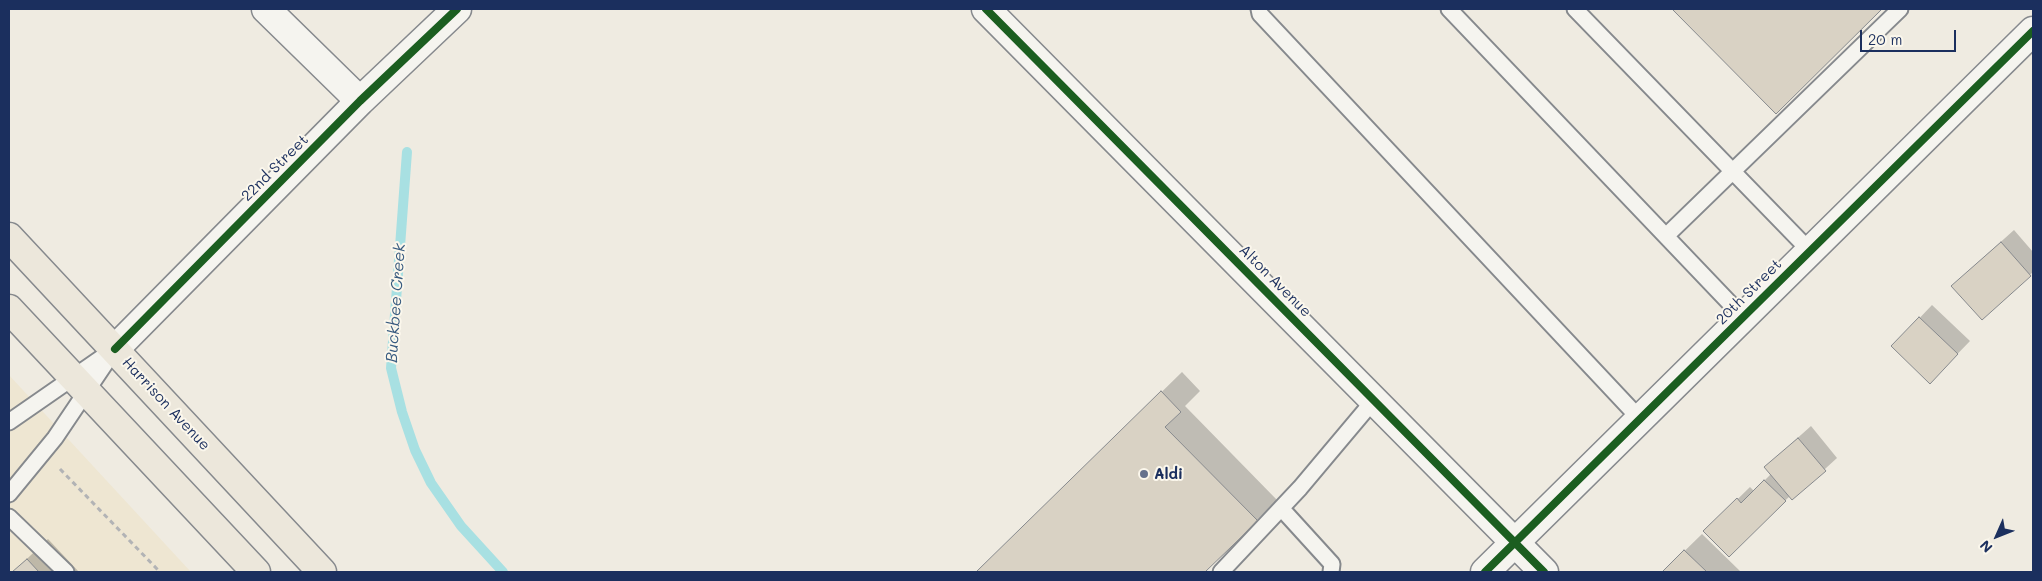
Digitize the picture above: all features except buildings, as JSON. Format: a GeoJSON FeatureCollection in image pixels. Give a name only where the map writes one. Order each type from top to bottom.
{"type":"FeatureCollection","features":[{"type":"Feature","properties":{"kind":"main road","name":"Harrison Avenue"},"geometry":{"type":"LineString","coordinates":[[9,238],[322,572]]}},
{"type":"Feature","properties":{"kind":"main road"},"geometry":{"type":"LineString","coordinates":[[9,309],[256,572]]}},
{"type":"Feature","properties":{"kind":"street"},"geometry":{"type":"LineString","coordinates":[[266,9],[360,101]]}},
{"type":"Feature","properties":{"kind":"street","name":"22nd Street"},"geometry":{"type":"LineString","coordinates":[[115,349],[360,101],[457,9]]}},
{"type":"Feature","properties":{"kind":"street","name":"Alton Avenue"},"geometry":{"type":"LineString","coordinates":[[986,9],[1544,572]]}},
{"type":"Feature","properties":{"kind":"street","name":"20th Street"},"geometry":{"type":"LineString","coordinates":[[1485,572],[2033,31]]}},
{"type":"Feature","properties":{"kind":"lane"},"geometry":{"type":"LineString","coordinates":[[1259,9],[1260,14],[1640,419]]}},
{"type":"Feature","properties":{"kind":"lane"},"geometry":{"type":"LineString","coordinates":[[1449,9],[1743,317]]}},
{"type":"Feature","properties":{"kind":"lane"},"geometry":{"type":"LineString","coordinates":[[1575,9],[1810,251]]}},
{"type":"Feature","properties":{"kind":"lane"},"geometry":{"type":"LineString","coordinates":[[1666,236],[1900,9]]}},
{"type":"Feature","properties":{"kind":"lane"},"geometry":{"type":"LineString","coordinates":[[9,422],[80,384],[115,349]]}},
{"type":"Feature","properties":{"kind":"lane"},"geometry":{"type":"LineString","coordinates":[[9,494],[55,438],[80,384]]}},
{"type":"Feature","properties":{"kind":"lane"},"geometry":{"type":"LineString","coordinates":[[1221,572],[1300,488],[1374,400]]}},
{"type":"Feature","properties":{"kind":"lane"},"geometry":{"type":"LineString","coordinates":[[1281,508],[1332,564],[1331,572]]}},
{"type":"Feature","properties":{"kind":"lane"},"geometry":{"type":"LineString","coordinates":[[9,517],[66,572]]}},
{"type":"Feature","properties":{"kind":"path"},"geometry":{"type":"LineString","coordinates":[[43,452],[160,572]]}},
{"type":"Feature","properties":{"kind":"shaded area"},"geometry":{"type":"Polygon","coordinates":[[[9,375],[191,572],[9,572],[9,375]]]}},
{"type":"Feature","properties":{"kind":"waterway","name":"Buckbee Creek"},"geometry":{"type":"LineString","coordinates":[[407,152],[391,368],[402,412],[415,450],[431,483],[461,526],[503,572]]}},
{"type":"Feature","properties":{"kind":"cycle path"},"geometry":{"type":"LineString","coordinates":[[115,349],[360,101],[457,9]]}},
{"type":"Feature","properties":{"kind":"cycle path"},"geometry":{"type":"LineString","coordinates":[[986,9],[1544,572]]}},
{"type":"Feature","properties":{"kind":"cycle path"},"geometry":{"type":"LineString","coordinates":[[1485,572],[2033,31]]}},
{"type":"Feature","properties":{"kind":"place","name":"Aldi"},"geometry":{"type":"Point","coordinates":[1144,474]}}]}
